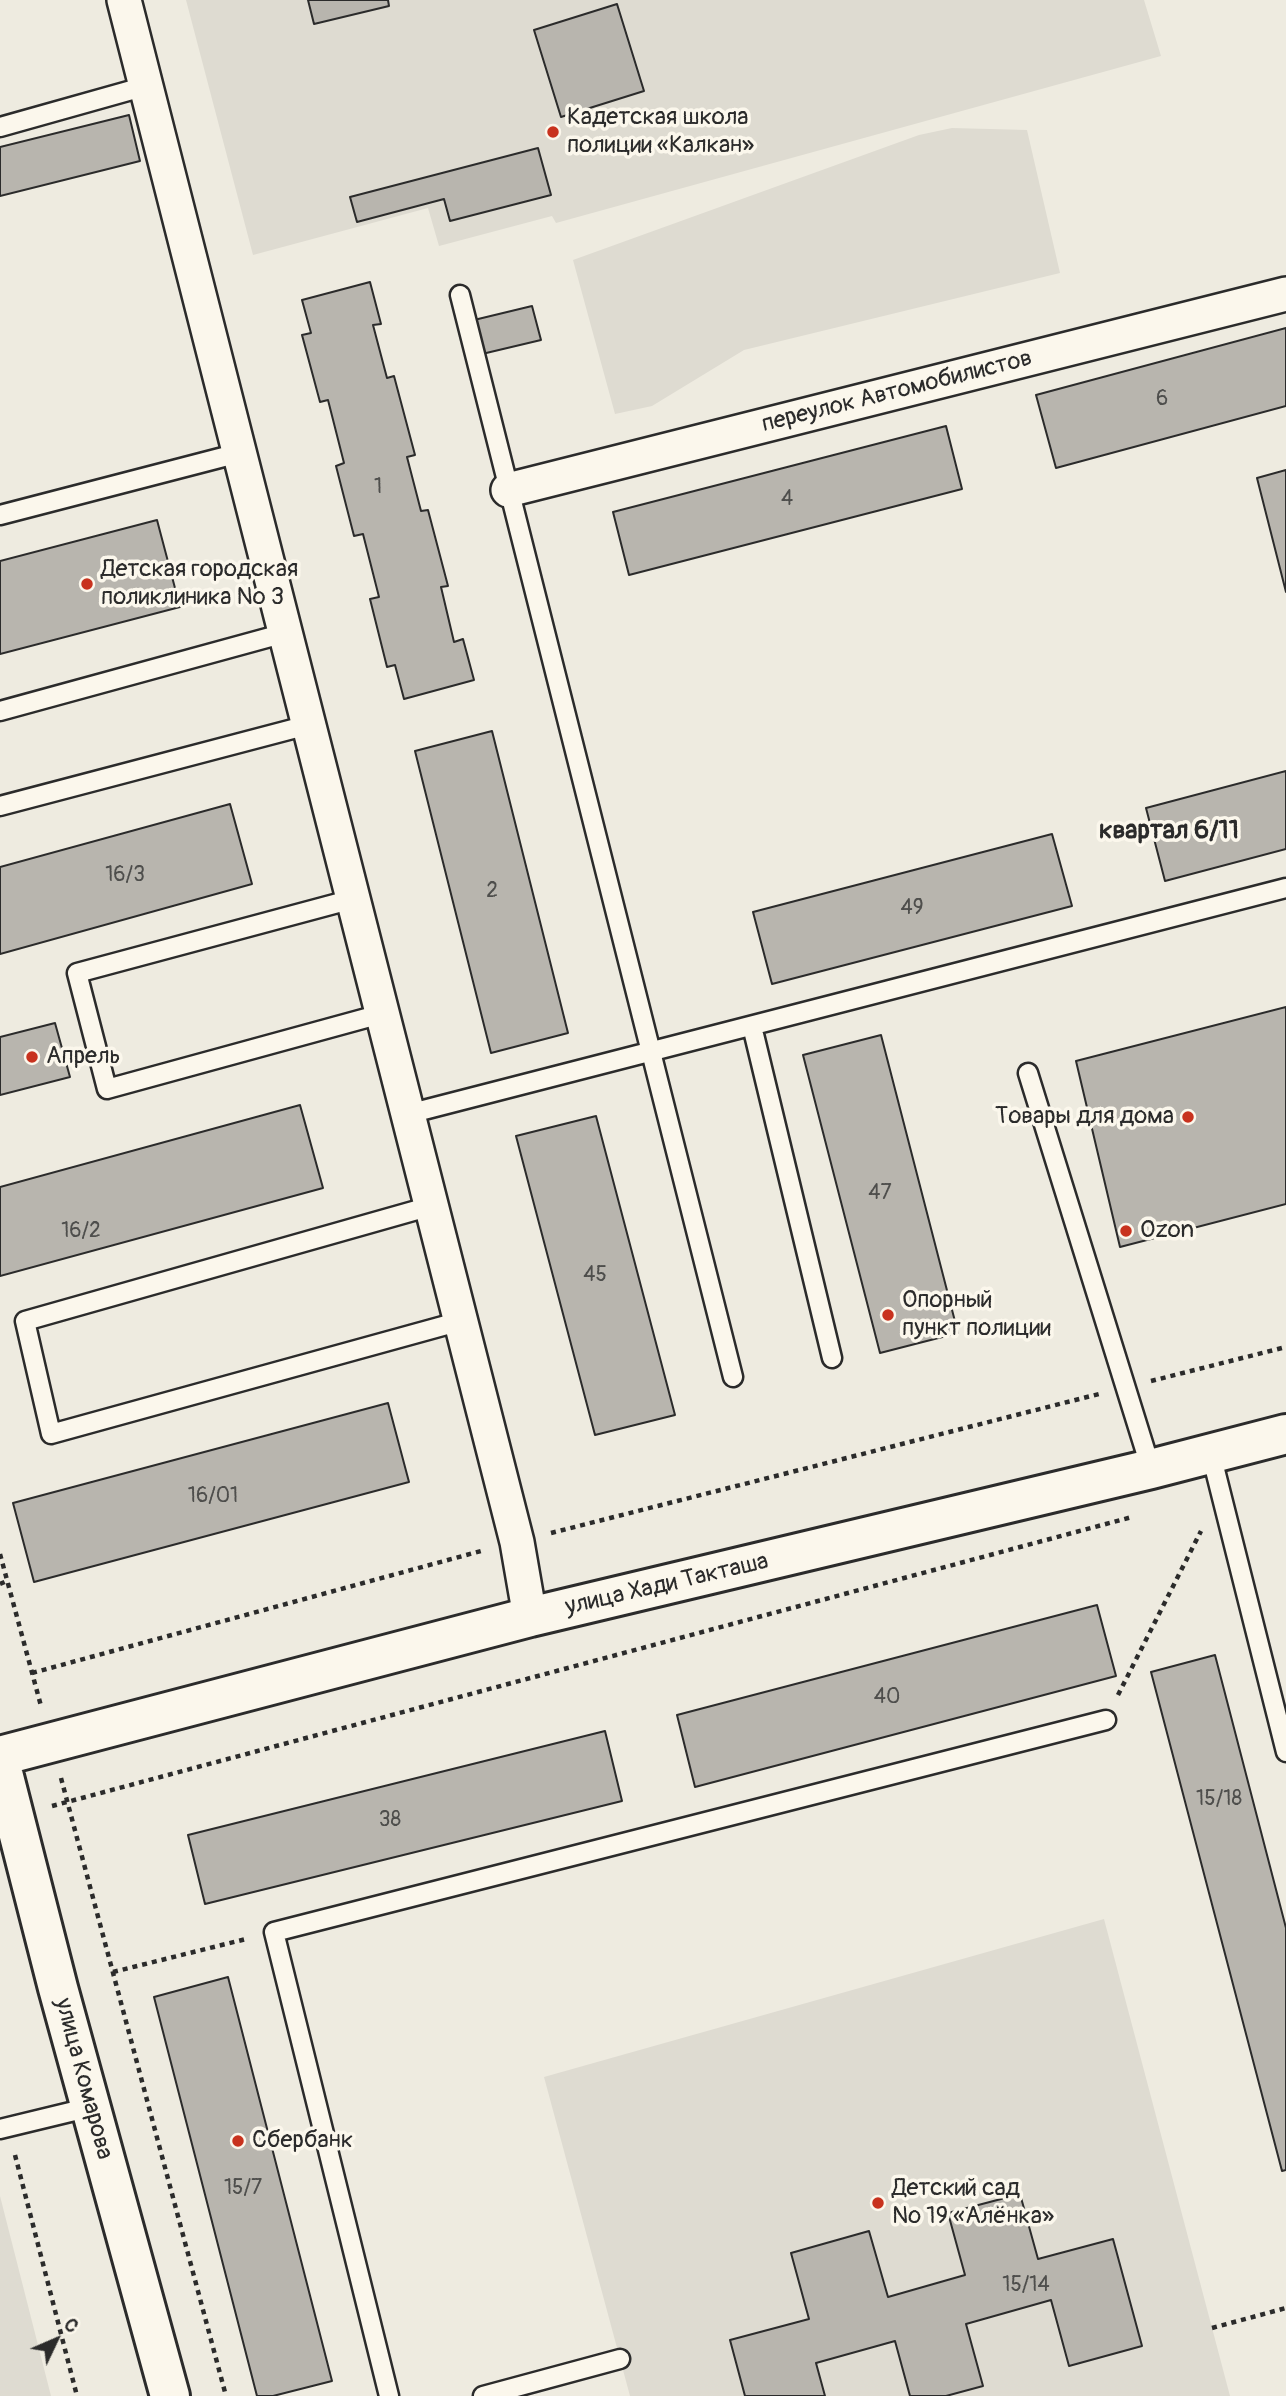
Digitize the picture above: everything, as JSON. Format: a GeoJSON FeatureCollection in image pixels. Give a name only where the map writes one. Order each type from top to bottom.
{"type":"FeatureCollection","features":[{"type":"Feature","properties":{"kind":"main road","name":"улица Хади Такташа"},"geometry":{"type":"LineString","coordinates":[[0,1759],[530,1617],[1151,1469],[1286,1434]]}},
{"type":"Feature","properties":{"kind":"main road","name":"улица Хади Такташа"},"geometry":{"type":"LineString","coordinates":[[0,1746],[51,1744]]}},
{"type":"Feature","properties":{"kind":"main road","name":"улица Комарова"},"geometry":{"type":"LineString","coordinates":[[0,1759],[170,2396]]}},
{"type":"Feature","properties":{"kind":"street"},"geometry":{"type":"LineString","coordinates":[[124,0],[517,1542],[530,1617]]}},
{"type":"Feature","properties":{"kind":"street","name":"переулок Автомобилистов"},"geometry":{"type":"LineString","coordinates":[[508,490],[1286,293]]}},
{"type":"Feature","properties":{"kind":"lane"},"geometry":{"type":"LineString","coordinates":[[0,127],[146,86]]}},
{"type":"Feature","properties":{"kind":"lane"},"geometry":{"type":"LineString","coordinates":[[460,295],[733,1377]]}},
{"type":"Feature","properties":{"kind":"lane"},"geometry":{"type":"LineString","coordinates":[[0,515],[239,453]]}},
{"type":"Feature","properties":{"kind":"lane"},"geometry":{"type":"LineString","coordinates":[[0,710],[285,633]]}},
{"type":"Feature","properties":{"kind":"lane"},"geometry":{"type":"LineString","coordinates":[[0,806],[308,725]]}},
{"type":"Feature","properties":{"kind":"lane"},"geometry":{"type":"LineString","coordinates":[[408,1114],[1286,888]]}},
{"type":"Feature","properties":{"kind":"lane"},"geometry":{"type":"LineString","coordinates":[[353,899],[77,973],[107,1089],[382,1014]]}},
{"type":"Feature","properties":{"kind":"lane"},"geometry":{"type":"LineString","coordinates":[[752,1026],[832,1358]]}},
{"type":"Feature","properties":{"kind":"lane"},"geometry":{"type":"LineString","coordinates":[[1028,1073],[1151,1469]]}},
{"type":"Feature","properties":{"kind":"lane"},"geometry":{"type":"LineString","coordinates":[[431,1206],[24,1321],[51,1434],[460,1321]]}},
{"type":"Feature","properties":{"kind":"lane"},"geometry":{"type":"LineString","coordinates":[[1211,1454],[1286,1752]]}},
{"type":"Feature","properties":{"kind":"lane"},"geometry":{"type":"LineString","coordinates":[[388,2396],[274,1932],[1106,1720]]}},
{"type":"Feature","properties":{"kind":"lane"},"geometry":{"type":"LineString","coordinates":[[4,2128],[91,2107]]}},
{"type":"Feature","properties":{"kind":"lane"},"geometry":{"type":"LineString","coordinates":[[483,2396],[620,2359]]}},
{"type":"Feature","properties":{"kind":"path"},"geometry":{"type":"LineString","coordinates":[[32,1673],[517,1542],[1286,1347]]}},
{"type":"Feature","properties":{"kind":"path"},"geometry":{"type":"LineString","coordinates":[[1106,1720],[1221,1493]]}},
{"type":"Feature","properties":{"kind":"path"},"geometry":{"type":"LineString","coordinates":[[68,1801],[1140,1515]]}},
{"type":"Feature","properties":{"kind":"path"},"geometry":{"type":"LineString","coordinates":[[0,1554],[226,2396]]}},
{"type":"Feature","properties":{"kind":"path"},"geometry":{"type":"LineString","coordinates":[[0,1584],[7,1581]]}},
{"type":"Feature","properties":{"kind":"path"},"geometry":{"type":"LineString","coordinates":[[113,1972],[274,1932]]}},
{"type":"Feature","properties":{"kind":"path"},"geometry":{"type":"LineString","coordinates":[[4,2128],[77,2396]]}},
{"type":"Feature","properties":{"kind":"path"},"geometry":{"type":"LineString","coordinates":[[1212,2328],[1286,2308]]}},
{"type":"Feature","properties":{"kind":"shaded area","name":"Кадетская школа полиции «Калкан»"},"geometry":{"type":"Polygon","coordinates":[[[186,0],[1144,0],[1161,56],[556,223],[552,216],[439,246],[428,208],[253,255],[186,0]]]}},
{"type":"Feature","properties":{"kind":"shaded area"},"geometry":{"type":"Polygon","coordinates":[[[952,128],[1027,130],[1060,273],[744,350],[652,406],[615,414],[573,260],[919,135],[952,128]]]}},
{"type":"Feature","properties":{"kind":"shaded area","name":"Детский сад № 19 «Алёнка»"},"geometry":{"type":"Polygon","coordinates":[[[1104,1919],[1230,2396],[630,2396],[544,2077],[1104,1919]]]}},
{"type":"Feature","properties":{"kind":"shaded area"},"geometry":{"type":"Polygon","coordinates":[[[0,2196],[51,2396],[0,2396],[0,2196]]]}},
{"type":"Feature","properties":{"kind":"building"},"geometry":{"type":"Polygon","coordinates":[[[308,0],[388,0],[389,6],[314,24],[308,0]]]}},
{"type":"Feature","properties":{"kind":"building"},"geometry":{"type":"Polygon","coordinates":[[[617,4],[644,91],[561,117],[534,30],[617,4]]]}},
{"type":"Feature","properties":{"kind":"building"},"geometry":{"type":"Polygon","coordinates":[[[129,115],[140,161],[0,196],[0,147],[129,115]]]}},
{"type":"Feature","properties":{"kind":"building"},"geometry":{"type":"Polygon","coordinates":[[[538,148],[551,195],[450,221],[444,199],[357,222],[350,197],[538,148]]]}},
{"type":"Feature","properties":{"kind":"building"},"geometry":{"type":"Polygon","coordinates":[[[370,282],[381,324],[373,325],[387,378],[394,376],[415,455],[407,457],[421,511],[428,510],[448,586],[441,587],[454,642],[463,639],[474,680],[404,699],[395,665],[387,667],[370,599],[379,597],[363,534],[354,536],[336,466],[344,463],[328,400],[320,402],[302,335],[311,333],[302,300],[370,282]]]}},
{"type":"Feature","properties":{"kind":"building"},"geometry":{"type":"Polygon","coordinates":[[[532,306],[541,340],[482,354],[474,320],[532,306]]]}},
{"type":"Feature","properties":{"kind":"building"},"geometry":{"type":"Polygon","coordinates":[[[1286,328],[1286,406],[1056,468],[1036,395],[1286,328]]]}},
{"type":"Feature","properties":{"kind":"building"},"geometry":{"type":"Polygon","coordinates":[[[946,426],[962,489],[629,575],[613,512],[946,426]]]}},
{"type":"Feature","properties":{"kind":"building"},"geometry":{"type":"Polygon","coordinates":[[[1286,470],[1286,592],[1257,478],[1286,470]]]}},
{"type":"Feature","properties":{"kind":"building","name":"Детская городская поликлиника № 3"},"geometry":{"type":"Polygon","coordinates":[[[157,520],[180,607],[0,654],[0,561],[157,520]]]}},
{"type":"Feature","properties":{"kind":"building"},"geometry":{"type":"Polygon","coordinates":[[[492,731],[568,1033],[491,1053],[415,751],[492,731]]]}},
{"type":"Feature","properties":{"kind":"building"},"geometry":{"type":"Polygon","coordinates":[[[1286,771],[1286,849],[1165,881],[1146,808],[1286,771]]]}},
{"type":"Feature","properties":{"kind":"building"},"geometry":{"type":"Polygon","coordinates":[[[230,804],[252,884],[0,954],[0,867],[230,804]]]}},
{"type":"Feature","properties":{"kind":"building"},"geometry":{"type":"Polygon","coordinates":[[[1052,834],[1072,906],[772,984],[753,912],[1052,834]]]}},
{"type":"Feature","properties":{"kind":"building","name":"Товары для дома"},"geometry":{"type":"Polygon","coordinates":[[[1286,1007],[1286,1204],[1120,1247],[1076,1061],[1286,1007]]]}},
{"type":"Feature","properties":{"kind":"building","name":"Апрель"},"geometry":{"type":"Polygon","coordinates":[[[55,1023],[70,1077],[0,1095],[0,1037],[55,1023]]]}},
{"type":"Feature","properties":{"kind":"building"},"geometry":{"type":"Polygon","coordinates":[[[881,1035],[958,1333],[880,1353],[803,1055],[881,1035]]]}},
{"type":"Feature","properties":{"kind":"building"},"geometry":{"type":"Polygon","coordinates":[[[300,1105],[323,1188],[0,1276],[0,1187],[300,1105]]]}},
{"type":"Feature","properties":{"kind":"building"},"geometry":{"type":"Polygon","coordinates":[[[596,1116],[675,1415],[595,1435],[516,1136],[596,1116]]]}},
{"type":"Feature","properties":{"kind":"building"},"geometry":{"type":"Polygon","coordinates":[[[388,1403],[409,1482],[34,1582],[13,1503],[388,1403]]]}},
{"type":"Feature","properties":{"kind":"building"},"geometry":{"type":"Polygon","coordinates":[[[1097,1605],[1116,1676],[695,1787],[677,1715],[1097,1605]]]}},
{"type":"Feature","properties":{"kind":"building"},"geometry":{"type":"Polygon","coordinates":[[[1215,1655],[1286,1928],[1286,2170],[1282,2171],[1151,1672],[1215,1655]]]}},
{"type":"Feature","properties":{"kind":"building"},"geometry":{"type":"Polygon","coordinates":[[[605,1731],[622,1801],[205,1904],[188,1835],[605,1731]]]}},
{"type":"Feature","properties":{"kind":"building"},"geometry":{"type":"Polygon","coordinates":[[[228,1977],[332,2381],[273,2396],[257,2396],[154,1997],[228,1977]]]}},
{"type":"Feature","properties":{"kind":"building"},"geometry":{"type":"Polygon","coordinates":[[[1020,2194],[1038,2259],[1113,2239],[1142,2346],[1069,2366],[1051,2300],[966,2324],[983,2386],[946,2396],[910,2396],[895,2341],[816,2363],[825,2396],[745,2396],[730,2340],[809,2319],[791,2253],[869,2231],[888,2297],[965,2275],[948,2213],[1020,2194]]]}},
{"type":"Feature","properties":{"kind":"place","name":"Кадетская школа полиции «Калкан»"},"geometry":{"type":"Point","coordinates":[553,132]}},
{"type":"Feature","properties":{"kind":"place","name":"Детская городская поликлиника № 3"},"geometry":{"type":"Point","coordinates":[87,584]}},
{"type":"Feature","properties":{"kind":"place","name":"Апрель"},"geometry":{"type":"Point","coordinates":[32,1057]}},
{"type":"Feature","properties":{"kind":"place","name":"Товары для дома"},"geometry":{"type":"Point","coordinates":[1188,1117]}},
{"type":"Feature","properties":{"kind":"place","name":"Ozon"},"geometry":{"type":"Point","coordinates":[1126,1231]}},
{"type":"Feature","properties":{"kind":"place","name":"Опорный пункт полиции"},"geometry":{"type":"Point","coordinates":[888,1315]}},
{"type":"Feature","properties":{"kind":"place","name":"Сбербанк"},"geometry":{"type":"Point","coordinates":[238,2141]}},
{"type":"Feature","properties":{"kind":"place","name":"Детский сад № 19 «Алёнка»"},"geometry":{"type":"Point","coordinates":[878,2203]}},
{"type":"Feature","properties":{"kind":"district","name":"квартал 6/11"},"geometry":{"type":"Point","coordinates":[1169,831]}}]}
